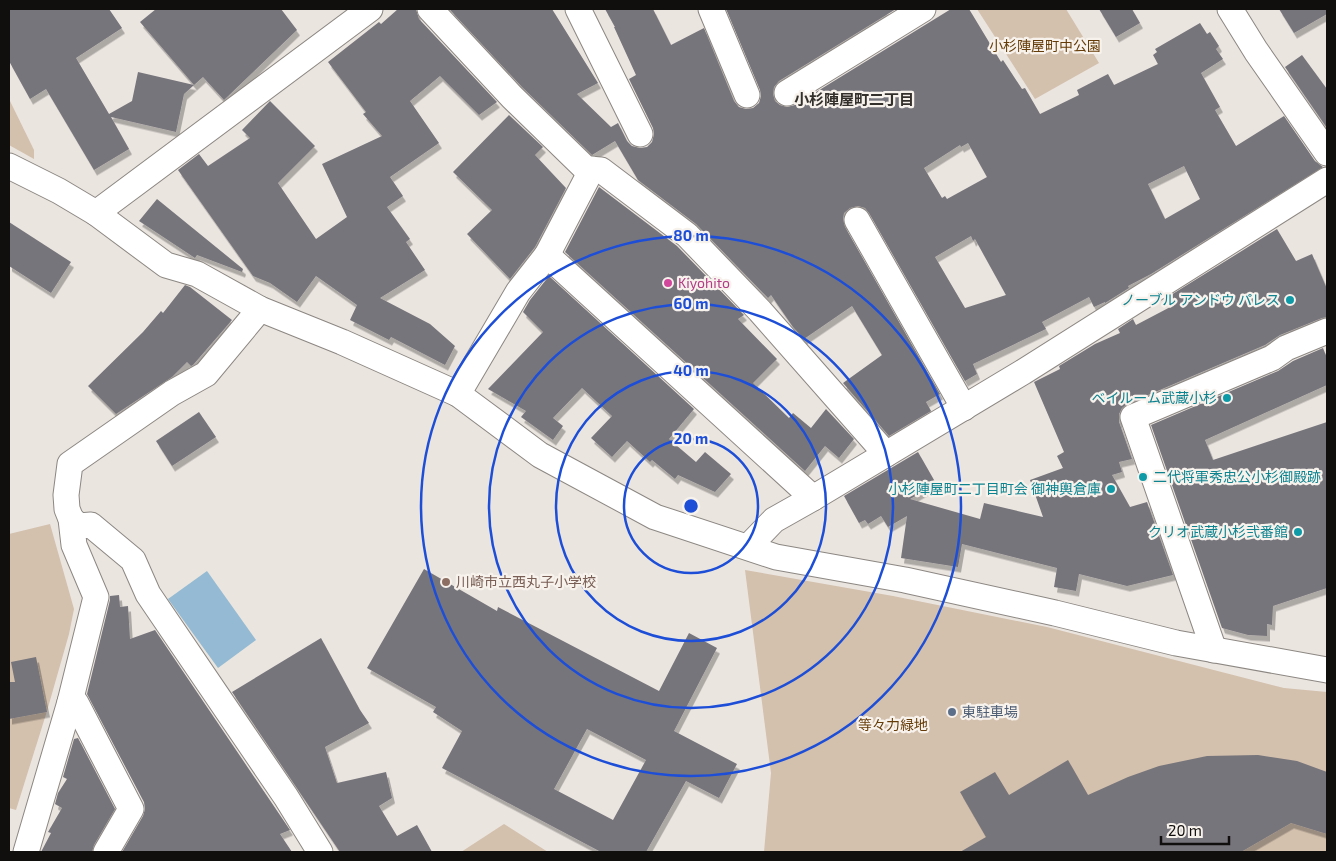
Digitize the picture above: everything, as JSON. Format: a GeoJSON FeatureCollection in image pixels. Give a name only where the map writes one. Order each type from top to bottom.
{"type":"FeatureCollection","features":[{"type":"Feature","properties":{"kind":"street"},"geometry":{"type":"LineString","coordinates":[[96,213],[370,9]]}},
{"type":"Feature","properties":{"kind":"street"},"geometry":{"type":"LineString","coordinates":[[430,9],[512,97],[584,167],[601,170],[687,235],[760,311],[886,454]]}},
{"type":"Feature","properties":{"kind":"street"},"geometry":{"type":"LineString","coordinates":[[578,9],[640,134]]}},
{"type":"Feature","properties":{"kind":"street"},"geometry":{"type":"LineString","coordinates":[[712,9],[746,95]]}},
{"type":"Feature","properties":{"kind":"street"},"geometry":{"type":"LineString","coordinates":[[787,93],[923,9]]}},
{"type":"Feature","properties":{"kind":"street"},"geometry":{"type":"LineString","coordinates":[[1230,9],[1256,51],[1327,153]]}},
{"type":"Feature","properties":{"kind":"street"},"geometry":{"type":"LineString","coordinates":[[9,166],[60,191],[96,213],[166,265],[197,274],[260,310],[342,342],[458,394],[540,455],[655,517],[776,557],[905,580],[1055,613],[1176,643],[1327,670]]}},
{"type":"Feature","properties":{"kind":"street"},"geometry":{"type":"LineString","coordinates":[[458,394],[518,292],[547,255],[592,169]]}},
{"type":"Feature","properties":{"kind":"street"},"geometry":{"type":"LineString","coordinates":[[748,547],[774,520],[964,408],[1327,180]]}},
{"type":"Feature","properties":{"kind":"street"},"geometry":{"type":"LineString","coordinates":[[857,220],[964,408]]}},
{"type":"Feature","properties":{"kind":"street"},"geometry":{"type":"LineString","coordinates":[[547,255],[813,498]]}},
{"type":"Feature","properties":{"kind":"street"},"geometry":{"type":"LineString","coordinates":[[26,852],[70,702],[96,597],[74,545],[66,496],[70,464],[172,393],[206,374],[260,310]]}},
{"type":"Feature","properties":{"kind":"street"},"geometry":{"type":"LineString","coordinates":[[1214,650],[1133,417],[1272,358],[1286,348],[1327,331]]}},
{"type":"Feature","properties":{"kind":"street"},"geometry":{"type":"LineString","coordinates":[[71,519],[79,526],[91,525],[133,560],[148,594],[286,797],[320,852]]}},
{"type":"Feature","properties":{"kind":"street"},"geometry":{"type":"LineString","coordinates":[[70,702],[76,703],[131,809],[106,852]]}},
{"type":"Feature","properties":{"kind":"green space","name":"小杉陣屋町中公園"},"geometry":{"type":"Polygon","coordinates":[[[977,9],[1066,9],[1099,63],[1035,99],[977,9]]]}},
{"type":"Feature","properties":{"kind":"green space"},"geometry":{"type":"Polygon","coordinates":[[[9,99],[34,150],[34,159],[9,145],[9,99]]]}},
{"type":"Feature","properties":{"kind":"green space"},"geometry":{"type":"Polygon","coordinates":[[[50,524],[74,609],[69,634],[47,711],[16,810],[9,808],[9,534],[50,524]]]}},
{"type":"Feature","properties":{"kind":"green space","name":"等々力緑地"},"geometry":{"type":"Polygon","coordinates":[[[745,570],[893,596],[1047,627],[1284,688],[1327,692],[1327,852],[764,852],[771,773],[745,570]]]}},
{"type":"Feature","properties":{"kind":"green space"},"geometry":{"type":"Polygon","coordinates":[[[504,824],[548,852],[461,852],[504,824]]]}},
{"type":"Feature","properties":{"kind":"water"},"geometry":{"type":"Polygon","coordinates":[[[207,571],[256,640],[218,668],[168,599],[207,571]]]}},
{"type":"Feature","properties":{"kind":"building"},"geometry":{"type":"Polygon","coordinates":[[[9,9],[109,9],[122,28],[76,58],[109,114],[132,101],[138,72],[194,85],[140,22],[156,9],[281,9],[297,30],[224,100],[203,77],[184,94],[176,132],[111,117],[129,149],[94,170],[46,89],[30,99],[9,61],[9,9]]]}},
{"type":"Feature","properties":{"kind":"building"},"geometry":{"type":"Polygon","coordinates":[[[398,9],[416,9],[419,19],[497,102],[479,115],[440,76],[410,101],[439,143],[390,177],[403,196],[387,207],[410,239],[406,242],[425,270],[380,298],[430,324],[455,346],[445,365],[391,337],[389,340],[350,320],[357,305],[316,276],[297,302],[270,283],[253,276],[178,170],[199,154],[208,166],[250,138],[242,130],[270,101],[315,146],[278,183],[316,239],[347,217],[322,164],[382,136],[363,114],[366,112],[328,62],[379,22],[381,24],[398,9]]]}},
{"type":"Feature","properties":{"kind":"building"},"geometry":{"type":"Polygon","coordinates":[[[552,9],[598,83],[577,94],[611,127],[618,123],[627,141],[632,146],[640,148],[647,147],[652,142],[653,128],[629,79],[636,75],[605,9],[653,9],[671,45],[704,28],[734,101],[739,107],[746,109],[753,108],[759,103],[760,90],[726,9],[896,9],[779,81],[774,87],[775,101],[787,107],[795,105],[951,9],[969,9],[1001,62],[1003,60],[1022,89],[1025,88],[1040,114],[1079,95],[1077,90],[1108,74],[1114,85],[1158,64],[1153,55],[1157,52],[1155,49],[1200,23],[1207,34],[1210,32],[1219,46],[1216,49],[1223,59],[1201,73],[1220,107],[1215,110],[1236,146],[1284,116],[1315,161],[1323,167],[1151,274],[1128,286],[1129,288],[1105,303],[1094,307],[1089,297],[1042,322],[1046,329],[973,364],[977,374],[965,381],[869,213],[865,208],[858,206],[850,208],[844,213],[845,227],[940,394],[926,402],[931,411],[889,436],[843,383],[882,355],[852,306],[804,339],[793,327],[771,295],[768,298],[696,224],[638,180],[615,141],[592,155],[522,87],[450,10],[552,9]],[[968,143],[961,147],[960,145],[924,168],[942,198],[945,196],[947,199],[987,177],[968,143]],[[1184,166],[1148,184],[1165,219],[1200,199],[1184,166]],[[971,236],[935,257],[965,308],[1006,295],[975,239],[973,241],[971,236]]]}},
{"type":"Feature","properties":{"kind":"building"},"geometry":{"type":"Polygon","coordinates":[[[1099,9],[1132,9],[1140,23],[1116,37],[1099,9]]]}},
{"type":"Feature","properties":{"kind":"building"},"geometry":{"type":"Polygon","coordinates":[[[1279,9],[1327,9],[1327,14],[1294,33],[1279,9]]]}},
{"type":"Feature","properties":{"kind":"building"},"geometry":{"type":"Polygon","coordinates":[[[1302,55],[1327,89],[1327,128],[1285,67],[1302,55]]]}},
{"type":"Feature","properties":{"kind":"building"},"geometry":{"type":"Polygon","coordinates":[[[509,115],[543,147],[535,155],[566,188],[535,247],[510,279],[467,234],[492,210],[453,172],[509,115]]]}},
{"type":"Feature","properties":{"kind":"building"},"geometry":{"type":"Polygon","coordinates":[[[599,187],[677,246],[744,315],[738,319],[777,359],[753,383],[789,418],[793,413],[811,428],[826,409],[854,439],[839,458],[825,446],[805,471],[565,252],[599,187]]]}},
{"type":"Feature","properties":{"kind":"building"},"geometry":{"type":"Polygon","coordinates":[[[157,199],[243,269],[242,272],[197,255],[195,258],[139,221],[157,199]]]}},
{"type":"Feature","properties":{"kind":"building"},"geometry":{"type":"Polygon","coordinates":[[[9,222],[71,262],[51,293],[9,266],[9,222]]]}},
{"type":"Feature","properties":{"kind":"building"},"geometry":{"type":"Polygon","coordinates":[[[1277,229],[1296,261],[1312,254],[1327,289],[1327,317],[1280,335],[1265,345],[1127,404],[1119,414],[1119,422],[1132,459],[1119,462],[1122,472],[1112,475],[1130,507],[1147,502],[1173,575],[1127,586],[1079,574],[1076,591],[1054,587],[1057,568],[962,544],[958,567],[901,558],[907,516],[888,527],[881,516],[868,524],[865,520],[859,523],[844,496],[918,452],[934,480],[929,483],[931,487],[910,499],[980,519],[984,503],[1043,517],[1030,480],[1063,468],[1057,456],[1064,452],[1034,382],[1060,369],[1059,366],[1095,344],[1120,333],[1118,329],[1133,319],[1136,325],[1176,304],[1171,295],[1277,229]]]}},
{"type":"Feature","properties":{"kind":"building"},"geometry":{"type":"Polygon","coordinates":[[[549,276],[694,409],[669,439],[696,462],[705,452],[731,474],[715,492],[678,475],[675,479],[652,460],[650,462],[627,441],[612,457],[591,438],[612,416],[582,388],[553,418],[563,426],[553,440],[521,417],[526,411],[488,389],[543,332],[523,312],[549,276]]]}},
{"type":"Feature","properties":{"kind":"building"},"geometry":{"type":"Polygon","coordinates":[[[185,285],[232,320],[193,365],[191,366],[187,362],[172,377],[116,414],[88,386],[143,332],[161,311],[163,313],[185,285]]]}},
{"type":"Feature","properties":{"kind":"building"},"geometry":{"type":"Polygon","coordinates":[[[1323,348],[1327,358],[1327,385],[1205,440],[1213,460],[1327,422],[1327,588],[1273,606],[1272,625],[1267,624],[1267,636],[1248,635],[1222,628],[1151,425],[1278,371],[1293,361],[1323,348]]]}},
{"type":"Feature","properties":{"kind":"building"},"geometry":{"type":"Polygon","coordinates":[[[199,412],[216,437],[172,466],[156,441],[199,412]]]}},
{"type":"Feature","properties":{"kind":"building"},"geometry":{"type":"Polygon","coordinates":[[[424,569],[497,611],[498,607],[659,691],[689,633],[717,648],[674,731],[737,764],[719,798],[686,781],[646,852],[601,852],[442,768],[462,731],[433,712],[436,707],[367,668],[424,569]],[[587,729],[554,789],[613,820],[646,760],[587,729]]]}},
{"type":"Feature","properties":{"kind":"building"},"geometry":{"type":"Polygon","coordinates":[[[119,595],[120,607],[128,606],[130,639],[155,630],[290,830],[280,834],[292,852],[122,852],[143,816],[144,802],[87,694],[110,596],[119,595]]]}},
{"type":"Feature","properties":{"kind":"building"},"geometry":{"type":"Polygon","coordinates":[[[321,638],[369,723],[325,747],[337,783],[386,772],[392,798],[379,806],[397,836],[417,825],[432,852],[340,852],[232,692],[321,638]]]}},
{"type":"Feature","properties":{"kind":"building"},"geometry":{"type":"Polygon","coordinates":[[[36,657],[47,712],[9,719],[9,682],[15,682],[11,662],[36,657]]]}},
{"type":"Feature","properties":{"kind":"building"},"geometry":{"type":"Polygon","coordinates":[[[78,738],[115,809],[94,845],[92,852],[41,852],[51,833],[48,832],[62,808],[55,804],[58,793],[67,779],[63,777],[74,739],[78,738]]]}},
{"type":"Feature","properties":{"kind":"building"},"geometry":{"type":"Polygon","coordinates":[[[1258,755],[1297,761],[1327,772],[1327,834],[1291,823],[1241,852],[960,852],[986,837],[960,792],[995,772],[1009,795],[1068,760],[1088,795],[1128,777],[1159,766],[1207,756],[1258,755]]]}},
{"type":"Feature","properties":{"kind":"place","name":"Kiyohito"},"geometry":{"type":"Point","coordinates":[668,283]}},
{"type":"Feature","properties":{"kind":"place","name":"ノーブル アンドウ パレス"},"geometry":{"type":"Point","coordinates":[1290,300]}},
{"type":"Feature","properties":{"kind":"place","name":"ベイルーム武蔵小杉"},"geometry":{"type":"Point","coordinates":[1227,398]}},
{"type":"Feature","properties":{"kind":"place","name":"二代将軍秀忠公小杉御殿跡"},"geometry":{"type":"Point","coordinates":[1143,477]}},
{"type":"Feature","properties":{"kind":"place","name":"小杉陣屋町二丁目町会 御神輿倉庫"},"geometry":{"type":"Point","coordinates":[1111,489]}},
{"type":"Feature","properties":{"kind":"place","name":"クリオ武蔵小杉弐番館"},"geometry":{"type":"Point","coordinates":[1298,532]}},
{"type":"Feature","properties":{"kind":"place","name":"川崎市立西丸子小学校"},"geometry":{"type":"Point","coordinates":[446,582]}},
{"type":"Feature","properties":{"kind":"place","name":"東駐車場"},"geometry":{"type":"Point","coordinates":[952,712]}},
{"type":"Feature","properties":{"kind":"district","name":"小杉陣屋町二丁目"},"geometry":{"type":"Point","coordinates":[854,100]}}]}
